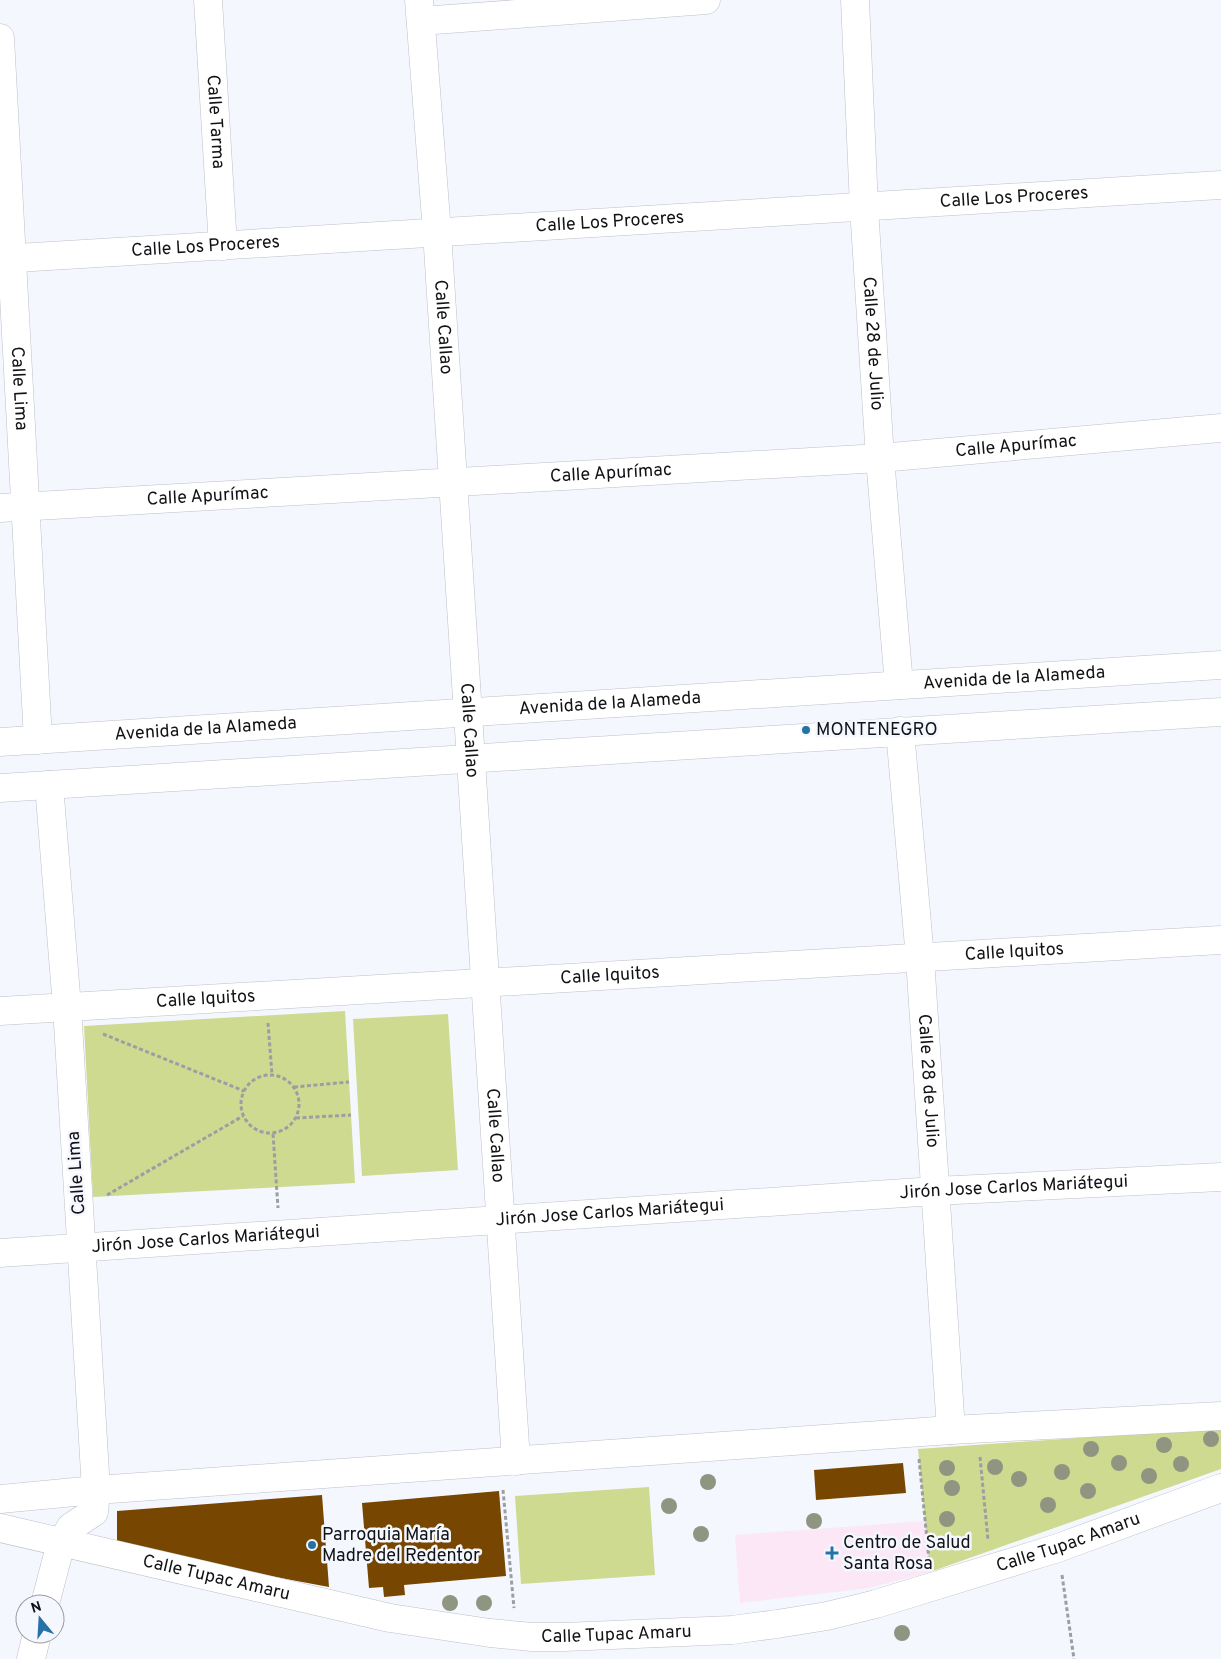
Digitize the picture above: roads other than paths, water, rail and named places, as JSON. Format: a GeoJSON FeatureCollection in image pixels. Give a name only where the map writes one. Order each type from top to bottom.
{"type":"FeatureCollection","features":[{"type":"Feature","properties":{"kind":"street","name":"Calle Tarma"},"geometry":{"type":"LineString","coordinates":[[208,0],[224,246]]}},
{"type":"Feature","properties":{"kind":"street"},"geometry":{"type":"LineString","coordinates":[[420,11],[706,0]]}},
{"type":"Feature","properties":{"kind":"street","name":"Calle 28 de Julio"},"geometry":{"type":"LineString","coordinates":[[855,0],[864,207],[880,458],[899,685]]}},
{"type":"Feature","properties":{"kind":"street","name":"Calle Callao"},"geometry":{"type":"LineString","coordinates":[[420,11],[437,232],[452,481],[472,759],[500,1220],[508,1461]]}},
{"type":"Feature","properties":{"kind":"street","name":"Calle Lima"},"geometry":{"type":"LineString","coordinates":[[0,38],[13,507],[38,740]]}},
{"type":"Feature","properties":{"kind":"street","name":"Calle Los Proceres"},"geometry":{"type":"LineString","coordinates":[[6,259],[1221,185]]}},
{"type":"Feature","properties":{"kind":"street","name":"Calle Apurímac"},"geometry":{"type":"LineString","coordinates":[[13,507],[880,458],[1221,428]]}},
{"type":"Feature","properties":{"kind":"street","name":"Avenida de la Alameda"},"geometry":{"type":"LineString","coordinates":[[0,742],[1221,665]]}},
{"type":"Feature","properties":{"kind":"street"},"geometry":{"type":"LineString","coordinates":[[0,788],[1221,712]]}},
{"type":"Feature","properties":{"kind":"street","name":"Calle 28 de Julio"},"geometry":{"type":"LineString","coordinates":[[900,731],[920,958],[935,1191],[964,1430]]}},
{"type":"Feature","properties":{"kind":"street","name":"Calle Lima"},"geometry":{"type":"LineString","coordinates":[[48,1594],[61,1543],[71,1527],[94,1512],[96,1490],[68,1014],[49,785]]}},
{"type":"Feature","properties":{"kind":"street","name":"Calle Iquitos"},"geometry":{"type":"LineString","coordinates":[[0,1011],[68,1014],[266,996],[1221,940]]}},
{"type":"Feature","properties":{"kind":"street","name":"Jirón Jose Carlos Mariátegui"},"geometry":{"type":"LineString","coordinates":[[0,1253],[935,1191],[1221,1176]]}},
{"type":"Feature","properties":{"kind":"street"},"geometry":{"type":"LineString","coordinates":[[0,1499],[96,1490],[916,1433],[1221,1416]]}},
{"type":"Feature","properties":{"kind":"street","name":"Calle Tupac Amaru"},"geometry":{"type":"LineString","coordinates":[[0,1528],[390,1618],[490,1634],[564,1637],[732,1630],[828,1616],[876,1604],[1058,1548],[1221,1488]]}},
{"type":"Feature","properties":{"kind":"street"},"geometry":{"type":"LineString","coordinates":[[31,1659],[35,1644]]}},
{"type":"Feature","properties":{"kind":"place","name":"MONTENEGRO"},"geometry":{"type":"Point","coordinates":[806,730]}},
{"type":"Feature","properties":{"kind":"place","name":"Parroquia María Madre del Redentor"},"geometry":{"type":"Point","coordinates":[312,1545]}},
{"type":"Feature","properties":{"kind":"place","name":"Centro de Salud Santa Rosa"},"geometry":{"type":"Point","coordinates":[832,1553]}}]}
